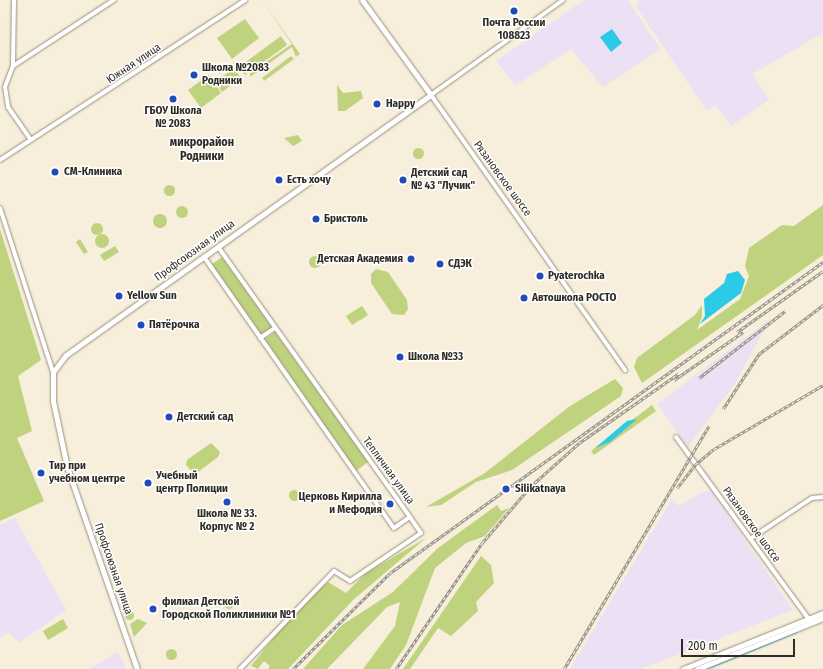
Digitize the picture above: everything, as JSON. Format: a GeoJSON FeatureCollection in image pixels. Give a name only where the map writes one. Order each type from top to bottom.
{"type":"FeatureCollection","features":[{"type":"Feature","properties":{"kind":"main road","name":"Рязановское шоссе"},"geometry":{"type":"LineString","coordinates":[[362,0],[431,95]]}},
{"type":"Feature","properties":{"kind":"main road","name":"Профсоюзная улица"},"geometry":{"type":"LineString","coordinates":[[138,669],[67,467],[53,401],[53,372],[60,359],[431,95]]}},
{"type":"Feature","properties":{"kind":"main road"},"geometry":{"type":"LineString","coordinates":[[697,669],[810,621],[823,613]]}},
{"type":"Feature","properties":{"kind":"main road"},"geometry":{"type":"LineString","coordinates":[[683,669],[810,621],[823,618]]}},
{"type":"Feature","properties":{"kind":"street"},"geometry":{"type":"LineString","coordinates":[[14,0],[13,66],[5,87],[8,107],[31,140]]}},
{"type":"Feature","properties":{"kind":"street"},"geometry":{"type":"LineString","coordinates":[[13,66],[114,0]]}},
{"type":"Feature","properties":{"kind":"street","name":"Южная улица"},"geometry":{"type":"LineString","coordinates":[[0,160],[245,0]]}},
{"type":"Feature","properties":{"kind":"street"},"geometry":{"type":"LineString","coordinates":[[431,95],[563,0]]}},
{"type":"Feature","properties":{"kind":"street","name":"Рязановское шоссе"},"geometry":{"type":"LineString","coordinates":[[431,95],[626,370]]}},
{"type":"Feature","properties":{"kind":"street"},"geometry":{"type":"LineString","coordinates":[[0,208],[53,372]]}},
{"type":"Feature","properties":{"kind":"street","name":"Тепличная улица"},"geometry":{"type":"LineString","coordinates":[[204,257],[394,528],[410,517],[218,247]]}},
{"type":"Feature","properties":{"kind":"street"},"geometry":{"type":"LineString","coordinates":[[260,338],[276,328]]}},
{"type":"Feature","properties":{"kind":"street","name":"Рязановское шоссе"},"geometry":{"type":"LineString","coordinates":[[676,437],[810,621]]}},
{"type":"Feature","properties":{"kind":"street"},"geometry":{"type":"LineString","coordinates":[[750,539],[812,498],[823,497]]}},
{"type":"Feature","properties":{"kind":"street"},"geometry":{"type":"LineString","coordinates":[[240,669],[334,571],[350,581],[421,533],[410,517]]}},
{"type":"Feature","properties":{"kind":"shaded area"},"geometry":{"type":"Polygon","coordinates":[[[584,0],[628,0],[660,49],[603,87],[571,49],[516,85],[496,61],[584,0]]]}},
{"type":"Feature","properties":{"kind":"shaded area"},"geometry":{"type":"Polygon","coordinates":[[[639,0],[823,0],[823,33],[752,74],[769,100],[731,126],[716,105],[707,111],[635,5],[639,0]]]}},
{"type":"Feature","properties":{"kind":"shaded area"},"geometry":{"type":"Polygon","coordinates":[[[770,319],[734,385],[688,447],[657,404],[770,319]]]}},
{"type":"Feature","properties":{"kind":"shaded area"},"geometry":{"type":"Polygon","coordinates":[[[704,491],[712,492],[793,610],[641,669],[570,669],[672,499],[679,506],[704,491]]]}},
{"type":"Feature","properties":{"kind":"shaded area"},"geometry":{"type":"Polygon","coordinates":[[[15,518],[66,610],[19,643],[9,633],[0,637],[0,525],[15,518]]]}},
{"type":"Feature","properties":{"kind":"shaded area"},"geometry":{"type":"Polygon","coordinates":[[[118,652],[126,669],[89,669],[118,652]]]}},
{"type":"Feature","properties":{"kind":"green space"},"geometry":{"type":"Polygon","coordinates":[[[262,0],[300,54],[296,57],[292,47],[250,77],[250,73],[292,44],[262,0]]]}},
{"type":"Feature","properties":{"kind":"green space"},"geometry":{"type":"Polygon","coordinates":[[[245,19],[259,38],[232,59],[217,38],[245,19]]]}},
{"type":"Feature","properties":{"kind":"green space"},"geometry":{"type":"Polygon","coordinates":[[[281,36],[287,45],[245,75],[239,67],[281,36]]]}},
{"type":"Feature","properties":{"kind":"green space"},"geometry":{"type":"Polygon","coordinates":[[[291,56],[294,59],[264,81],[262,78],[291,56]]]}},
{"type":"Feature","properties":{"kind":"green space"},"geometry":{"type":"Polygon","coordinates":[[[234,68],[241,78],[222,92],[215,82],[234,68]]]}},
{"type":"Feature","properties":{"kind":"green space"},"geometry":{"type":"Polygon","coordinates":[[[209,75],[221,93],[201,108],[188,90],[209,75]]]}},
{"type":"Feature","properties":{"kind":"green space"},"geometry":{"type":"Polygon","coordinates":[[[337,85],[343,93],[361,91],[363,98],[345,111],[338,111],[337,85]]]}},
{"type":"Feature","properties":{"kind":"green space"},"geometry":{"type":"Polygon","coordinates":[[[298,135],[302,141],[293,146],[284,138],[298,135]]]}},
{"type":"Feature","properties":{"kind":"green space"},"geometry":{"type":"Polygon","coordinates":[[[416,148],[420,148],[422,149],[422,157],[416,158],[413,155],[413,151],[416,148]]]}},
{"type":"Feature","properties":{"kind":"green space"},"geometry":{"type":"Polygon","coordinates":[[[169,184],[173,186],[175,190],[173,194],[169,196],[165,194],[163,190],[165,186],[169,184]]]}},
{"type":"Feature","properties":{"kind":"green space"},"geometry":{"type":"Polygon","coordinates":[[[823,205],[823,255],[642,383],[634,367],[637,358],[695,315],[702,305],[702,317],[697,330],[740,299],[749,276],[745,266],[749,248],[782,225],[794,226],[823,205]]]}},
{"type":"Feature","properties":{"kind":"green space"},"geometry":{"type":"Polygon","coordinates":[[[180,206],[184,206],[188,212],[184,218],[180,218],[176,214],[176,210],[180,206]]]}},
{"type":"Feature","properties":{"kind":"green space"},"geometry":{"type":"Polygon","coordinates":[[[157,214],[163,214],[167,218],[167,224],[163,228],[157,228],[153,224],[153,218],[157,214]]]}},
{"type":"Feature","properties":{"kind":"green space"},"geometry":{"type":"Polygon","coordinates":[[[97,223],[101,225],[103,229],[101,233],[97,235],[93,233],[91,229],[93,225],[97,223]]]}},
{"type":"Feature","properties":{"kind":"green space"},"geometry":{"type":"Polygon","coordinates":[[[0,229],[41,360],[18,376],[32,431],[17,438],[44,501],[0,521],[0,229]]]}},
{"type":"Feature","properties":{"kind":"green space"},"geometry":{"type":"Polygon","coordinates":[[[102,234],[107,236],[109,241],[107,246],[102,248],[97,246],[95,241],[97,236],[102,234]]]}},
{"type":"Feature","properties":{"kind":"green space"},"geometry":{"type":"Polygon","coordinates":[[[80,239],[88,252],[84,254],[76,242],[80,239]]]}},
{"type":"Feature","properties":{"kind":"green space"},"geometry":{"type":"Polygon","coordinates":[[[115,246],[119,252],[104,261],[100,255],[115,246]]]}},
{"type":"Feature","properties":{"kind":"green space"},"geometry":{"type":"Polygon","coordinates":[[[313,256],[317,256],[321,262],[317,268],[313,268],[309,264],[309,260],[313,256]]]}},
{"type":"Feature","properties":{"kind":"green space"},"geometry":{"type":"Polygon","coordinates":[[[222,257],[272,327],[261,334],[212,264],[222,257]]]}},
{"type":"Feature","properties":{"kind":"green space"},"geometry":{"type":"Polygon","coordinates":[[[376,269],[388,272],[407,300],[408,309],[404,315],[392,314],[371,283],[371,274],[376,269]]]}},
{"type":"Feature","properties":{"kind":"green space"},"geometry":{"type":"Polygon","coordinates":[[[362,306],[368,315],[352,325],[346,316],[362,306]]]}},
{"type":"Feature","properties":{"kind":"green space"},"geometry":{"type":"Polygon","coordinates":[[[275,332],[368,462],[356,471],[265,339],[275,332]]]}},
{"type":"Feature","properties":{"kind":"green space"},"geometry":{"type":"Polygon","coordinates":[[[615,379],[623,388],[621,396],[512,470],[476,482],[441,505],[426,507],[485,473],[570,406],[615,379]]]}},
{"type":"Feature","properties":{"kind":"green space"},"geometry":{"type":"Polygon","coordinates":[[[652,405],[656,411],[594,455],[591,451],[652,405]]]}},
{"type":"Feature","properties":{"kind":"green space"},"geometry":{"type":"Polygon","coordinates":[[[211,443],[220,452],[218,457],[198,472],[192,472],[186,465],[187,460],[211,443]]]}},
{"type":"Feature","properties":{"kind":"green space"},"geometry":{"type":"Polygon","coordinates":[[[292,490],[296,490],[298,491],[298,499],[292,500],[289,497],[289,493],[292,490]]]}},
{"type":"Feature","properties":{"kind":"green space"},"geometry":{"type":"Polygon","coordinates":[[[497,505],[501,511],[509,508],[485,536],[466,543],[435,568],[406,645],[390,669],[363,669],[395,626],[400,602],[387,607],[327,669],[303,669],[342,625],[393,592],[438,548],[497,505]]]}},
{"type":"Feature","properties":{"kind":"green space"},"geometry":{"type":"Polygon","coordinates":[[[426,538],[353,600],[288,669],[268,669],[270,666],[264,661],[258,669],[251,666],[291,616],[328,582],[346,593],[366,573],[426,538]]]}},
{"type":"Feature","properties":{"kind":"green space"},"geometry":{"type":"Polygon","coordinates":[[[481,556],[491,565],[494,583],[476,602],[478,611],[451,636],[438,628],[410,669],[403,669],[481,556]]]}},
{"type":"Feature","properties":{"kind":"green space"},"geometry":{"type":"Polygon","coordinates":[[[227,599],[231,599],[234,604],[231,609],[227,609],[224,606],[224,602],[227,599]]]}},
{"type":"Feature","properties":{"kind":"green space"},"geometry":{"type":"Polygon","coordinates":[[[129,610],[134,615],[129,620],[124,615],[129,610]]]}},
{"type":"Feature","properties":{"kind":"green space"},"geometry":{"type":"Polygon","coordinates":[[[63,619],[68,628],[48,640],[43,631],[63,619]]]}},
{"type":"Feature","properties":{"kind":"green space"},"geometry":{"type":"Polygon","coordinates":[[[138,619],[147,623],[134,637],[130,624],[138,619]]]}},
{"type":"Feature","properties":{"kind":"green space"},"geometry":{"type":"Polygon","coordinates":[[[171,648],[175,650],[177,654],[175,658],[171,660],[167,658],[165,654],[167,650],[171,648]]]}},
{"type":"Feature","properties":{"kind":"water"},"geometry":{"type":"Polygon","coordinates":[[[612,29],[622,43],[611,52],[600,37],[612,29]]]}},
{"type":"Feature","properties":{"kind":"water"},"geometry":{"type":"Polygon","coordinates":[[[738,271],[745,280],[741,293],[700,324],[705,316],[704,299],[724,283],[727,274],[738,271]]]}},
{"type":"Feature","properties":{"kind":"water"},"geometry":{"type":"Polygon","coordinates":[[[637,419],[610,442],[595,448],[627,421],[637,419]]]}},
{"type":"Feature","properties":{"kind":"waterway"},"geometry":{"type":"LineString","coordinates":[[706,669],[797,632]]}},
{"type":"Feature","properties":{"kind":"railway"},"geometry":{"type":"LineString","coordinates":[[293,669],[390,573],[823,262]]}},
{"type":"Feature","properties":{"kind":"railway"},"geometry":{"type":"LineString","coordinates":[[737,332],[823,271]]}},
{"type":"Feature","properties":{"kind":"railway"},"geometry":{"type":"LineString","coordinates":[[723,409],[759,354],[823,305]]}},
{"type":"Feature","properties":{"kind":"railway"},"geometry":{"type":"LineString","coordinates":[[699,378],[785,311]]}},
{"type":"Feature","properties":{"kind":"railway"},"geometry":{"type":"LineString","coordinates":[[674,380],[743,332]]}},
{"type":"Feature","properties":{"kind":"railway"},"geometry":{"type":"LineString","coordinates":[[396,669],[482,543],[530,487],[579,443],[678,374]]}},
{"type":"Feature","properties":{"kind":"railway"},"geometry":{"type":"LineString","coordinates":[[677,488],[696,464],[714,449],[823,385]]}},
{"type":"Feature","properties":{"kind":"railway"},"geometry":{"type":"LineString","coordinates":[[564,669],[709,426]]}},
{"type":"Feature","properties":{"kind":"place","name":"Почта России 108823"},"geometry":{"type":"Point","coordinates":[514,11]}},
{"type":"Feature","properties":{"kind":"place","name":"Школа №2083 Родники"},"geometry":{"type":"Point","coordinates":[194,75]}},
{"type":"Feature","properties":{"kind":"place","name":"ГБОУ Школа № 2083"},"geometry":{"type":"Point","coordinates":[173,99]}},
{"type":"Feature","properties":{"kind":"place","name":"Happy"},"geometry":{"type":"Point","coordinates":[377,104]}},
{"type":"Feature","properties":{"kind":"place","name":"СМ-Клиника"},"geometry":{"type":"Point","coordinates":[55,172]}},
{"type":"Feature","properties":{"kind":"place","name":"Есть хочу"},"geometry":{"type":"Point","coordinates":[279,180]}},
{"type":"Feature","properties":{"kind":"place","name":"Детский сад № 43 \"Лучик\""},"geometry":{"type":"Point","coordinates":[403,180]}},
{"type":"Feature","properties":{"kind":"place","name":"Бристоль"},"geometry":{"type":"Point","coordinates":[316,219]}},
{"type":"Feature","properties":{"kind":"place","name":"Детская Академия"},"geometry":{"type":"Point","coordinates":[411,259]}},
{"type":"Feature","properties":{"kind":"place","name":"СДЭК"},"geometry":{"type":"Point","coordinates":[440,264]}},
{"type":"Feature","properties":{"kind":"place","name":"Pyaterochka"},"geometry":{"type":"Point","coordinates":[540,276]}},
{"type":"Feature","properties":{"kind":"place","name":"Yellow Sun"},"geometry":{"type":"Point","coordinates":[119,296]}},
{"type":"Feature","properties":{"kind":"place","name":"Автошкола РОСТО"},"geometry":{"type":"Point","coordinates":[524,298]}},
{"type":"Feature","properties":{"kind":"place","name":"Пятёрочка"},"geometry":{"type":"Point","coordinates":[141,325]}},
{"type":"Feature","properties":{"kind":"place","name":"Школа №33"},"geometry":{"type":"Point","coordinates":[400,357]}},
{"type":"Feature","properties":{"kind":"place","name":"Детский сад"},"geometry":{"type":"Point","coordinates":[169,417]}},
{"type":"Feature","properties":{"kind":"place","name":"Тир при учебном центре"},"geometry":{"type":"Point","coordinates":[41,473]}},
{"type":"Feature","properties":{"kind":"place","name":"Учебный центр Полиции"},"geometry":{"type":"Point","coordinates":[148,483]}},
{"type":"Feature","properties":{"kind":"place","name":"Silikatnaya"},"geometry":{"type":"Point","coordinates":[506,489]}},
{"type":"Feature","properties":{"kind":"place","name":"Школа № 33. Корпус № 2"},"geometry":{"type":"Point","coordinates":[227,502]}},
{"type":"Feature","properties":{"kind":"place","name":"Церковь Кирилла и Мефодия"},"geometry":{"type":"Point","coordinates":[390,504]}},
{"type":"Feature","properties":{"kind":"place","name":"филиал Детской Городской Поликлиники №1"},"geometry":{"type":"Point","coordinates":[153,609]}},
{"type":"Feature","properties":{"kind":"district","name":"микрорайон Родники"},"geometry":{"type":"Point","coordinates":[202,150]}}]}
